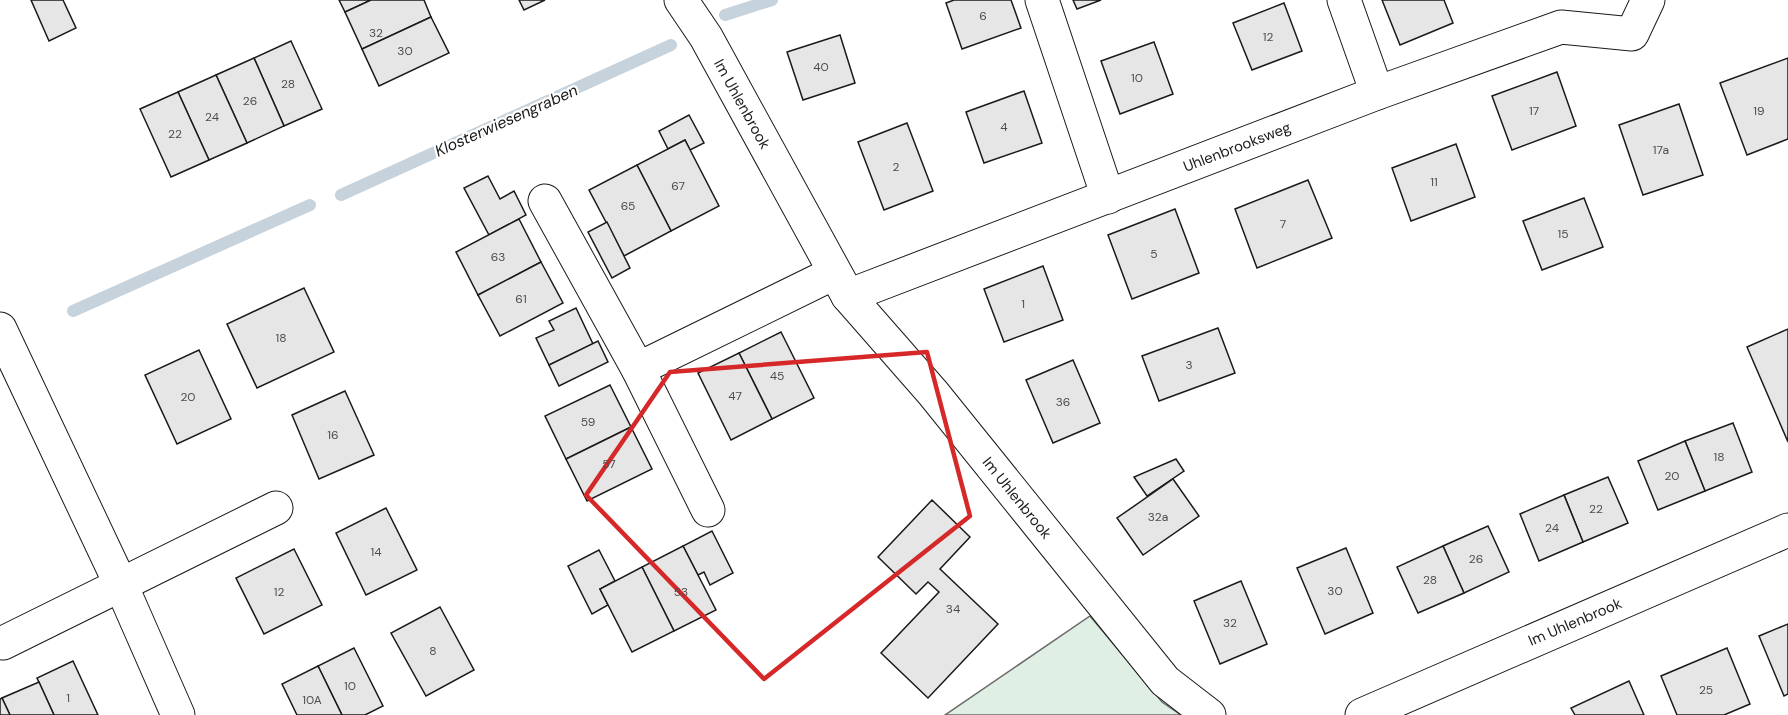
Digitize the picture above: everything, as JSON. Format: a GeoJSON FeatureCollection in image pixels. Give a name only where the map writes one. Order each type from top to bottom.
{"type":"FeatureCollection","features":[{"type":"Feature","properties":{"kind":"street","name":"Im Uhlenbrook"},"geometry":{"type":"LineString","coordinates":[[681,0],[705,37],[841,284],[933,393],[1165,681],[1209,715]]}},
{"type":"Feature","properties":{"kind":"street"},"geometry":{"type":"LineString","coordinates":[[1042,0],[1108,197]]}},
{"type":"Feature","properties":{"kind":"street"},"geometry":{"type":"LineString","coordinates":[[1344,0],[1377,93]]}},
{"type":"Feature","properties":{"kind":"street","name":"Uhlenbrooksweg"},"geometry":{"type":"LineString","coordinates":[[841,284],[1108,197],[1377,93],[1561,27],[1632,34],[1648,0]]}},
{"type":"Feature","properties":{"kind":"street"},"geometry":{"type":"LineString","coordinates":[[546,201],[638,369],[708,510]]}},
{"type":"Feature","properties":{"kind":"street"},"geometry":{"type":"LineString","coordinates":[[638,369],[841,284]]}},
{"type":"Feature","properties":{"kind":"street"},"geometry":{"type":"LineString","coordinates":[[0,329],[121,585],[178,715]]}},
{"type":"Feature","properties":{"kind":"street"},"geometry":{"type":"LineString","coordinates":[[3,643],[276,508]]}},
{"type":"Feature","properties":{"kind":"street","name":"Im Uhlenbrook"},"geometry":{"type":"LineString","coordinates":[[1362,715],[1788,530]]}},
{"type":"Feature","properties":{"kind":"highlighted area"},"geometry":{"type":"Polygon","coordinates":[[[927,352],[970,516],[764,679],[586,495],[670,372],[927,352]]]}},
{"type":"Feature","properties":{"kind":"green space"},"geometry":{"type":"Polygon","coordinates":[[[1090,616],[1162,702],[1181,715],[945,715],[1090,616]]]}},
{"type":"Feature","properties":{"kind":"building"},"geometry":{"type":"Polygon","coordinates":[[[31,0],[63,0],[76,28],[49,41],[31,0]]]}},
{"type":"Feature","properties":{"kind":"building"},"geometry":{"type":"Polygon","coordinates":[[[339,0],[371,0],[345,12],[339,0]]]}},
{"type":"Feature","properties":{"kind":"building"},"geometry":{"type":"Polygon","coordinates":[[[371,0],[424,0],[431,17],[362,49],[345,12],[371,0]]]}},
{"type":"Feature","properties":{"kind":"building"},"geometry":{"type":"Polygon","coordinates":[[[519,0],[545,0],[524,10],[519,0]]]}},
{"type":"Feature","properties":{"kind":"building"},"geometry":{"type":"Polygon","coordinates":[[[954,0],[1011,0],[1021,28],[962,49],[946,3],[954,0]]]}},
{"type":"Feature","properties":{"kind":"building"},"geometry":{"type":"Polygon","coordinates":[[[1073,0],[1101,0],[1077,9],[1073,0]]]}},
{"type":"Feature","properties":{"kind":"building"},"geometry":{"type":"Polygon","coordinates":[[[1382,0],[1444,0],[1453,23],[1400,45],[1382,0]]]}},
{"type":"Feature","properties":{"kind":"building"},"geometry":{"type":"Polygon","coordinates":[[[1284,3],[1302,51],[1252,70],[1233,23],[1284,3]]]}},
{"type":"Feature","properties":{"kind":"building"},"geometry":{"type":"Polygon","coordinates":[[[431,17],[449,53],[379,86],[362,49],[431,17]]]}},
{"type":"Feature","properties":{"kind":"building"},"geometry":{"type":"Polygon","coordinates":[[[840,35],[855,83],[803,100],[787,52],[840,35]]]}},
{"type":"Feature","properties":{"kind":"building"},"geometry":{"type":"Polygon","coordinates":[[[291,41],[322,109],[284,126],[254,58],[291,41]]]}},
{"type":"Feature","properties":{"kind":"building"},"geometry":{"type":"Polygon","coordinates":[[[1154,42],[1173,94],[1120,114],[1101,61],[1154,42]]]}},
{"type":"Feature","properties":{"kind":"building"},"geometry":{"type":"Polygon","coordinates":[[[254,58],[284,126],[247,143],[216,75],[254,58]]]}},
{"type":"Feature","properties":{"kind":"building"},"geometry":{"type":"Polygon","coordinates":[[[1788,58],[1788,139],[1747,155],[1720,83],[1788,58]]]}},
{"type":"Feature","properties":{"kind":"building"},"geometry":{"type":"Polygon","coordinates":[[[1557,72],[1576,126],[1512,150],[1492,96],[1557,72]]]}},
{"type":"Feature","properties":{"kind":"building"},"geometry":{"type":"Polygon","coordinates":[[[216,75],[247,143],[209,160],[178,92],[216,75]]]}},
{"type":"Feature","properties":{"kind":"building"},"geometry":{"type":"Polygon","coordinates":[[[1024,91],[1042,143],[984,163],[966,112],[1024,91]]]}},
{"type":"Feature","properties":{"kind":"building"},"geometry":{"type":"Polygon","coordinates":[[[178,92],[209,160],[171,177],[140,109],[178,92]]]}},
{"type":"Feature","properties":{"kind":"building"},"geometry":{"type":"Polygon","coordinates":[[[1679,104],[1703,175],[1643,195],[1619,125],[1679,104]]]}},
{"type":"Feature","properties":{"kind":"building"},"geometry":{"type":"Polygon","coordinates":[[[689,115],[704,143],[690,150],[685,140],[668,149],[659,131],[689,115]]]}},
{"type":"Feature","properties":{"kind":"building"},"geometry":{"type":"Polygon","coordinates":[[[907,123],[933,191],[884,210],[858,142],[907,123]]]}},
{"type":"Feature","properties":{"kind":"building"},"geometry":{"type":"Polygon","coordinates":[[[685,140],[719,206],[671,231],[637,165],[685,140]]]}},
{"type":"Feature","properties":{"kind":"building"},"geometry":{"type":"Polygon","coordinates":[[[1456,144],[1475,197],[1411,221],[1392,168],[1456,144]]]}},
{"type":"Feature","properties":{"kind":"building"},"geometry":{"type":"Polygon","coordinates":[[[637,165],[671,231],[624,256],[589,190],[637,165]]]}},
{"type":"Feature","properties":{"kind":"building"},"geometry":{"type":"Polygon","coordinates":[[[488,176],[500,199],[514,191],[526,215],[489,235],[464,188],[488,176]]]}},
{"type":"Feature","properties":{"kind":"building"},"geometry":{"type":"Polygon","coordinates":[[[1308,180],[1332,238],[1257,268],[1235,209],[1308,180]]]}},
{"type":"Feature","properties":{"kind":"building"},"geometry":{"type":"Polygon","coordinates":[[[1584,198],[1603,247],[1542,270],[1523,221],[1584,198]]]}},
{"type":"Feature","properties":{"kind":"building"},"geometry":{"type":"Polygon","coordinates":[[[1175,209],[1199,273],[1132,299],[1108,235],[1175,209]]]}},
{"type":"Feature","properties":{"kind":"building"},"geometry":{"type":"Polygon","coordinates":[[[519,219],[541,262],[478,295],[456,252],[519,219]]]}},
{"type":"Feature","properties":{"kind":"building"},"geometry":{"type":"Polygon","coordinates":[[[607,222],[630,268],[612,278],[588,232],[607,222]]]}},
{"type":"Feature","properties":{"kind":"building"},"geometry":{"type":"Polygon","coordinates":[[[541,262],[563,303],[500,336],[478,295],[541,262]]]}},
{"type":"Feature","properties":{"kind":"building"},"geometry":{"type":"Polygon","coordinates":[[[1043,266],[1063,320],[1004,342],[984,289],[1043,266]]]}},
{"type":"Feature","properties":{"kind":"building"},"geometry":{"type":"Polygon","coordinates":[[[304,288],[334,352],[257,388],[227,324],[304,288]]]}},
{"type":"Feature","properties":{"kind":"building"},"geometry":{"type":"Polygon","coordinates":[[[576,308],[593,344],[549,365],[536,338],[554,330],[549,321],[576,308]]]}},
{"type":"Feature","properties":{"kind":"building"},"geometry":{"type":"Polygon","coordinates":[[[1218,328],[1235,373],[1159,401],[1142,356],[1218,328]]]}},
{"type":"Feature","properties":{"kind":"building"},"geometry":{"type":"Polygon","coordinates":[[[1788,329],[1788,442],[1747,347],[1788,329]]]}},
{"type":"Feature","properties":{"kind":"building"},"geometry":{"type":"Polygon","coordinates":[[[781,332],[814,398],[772,419],[739,353],[781,332]]]}},
{"type":"Feature","properties":{"kind":"building"},"geometry":{"type":"Polygon","coordinates":[[[598,341],[608,362],[559,386],[549,365],[598,341]]]}},
{"type":"Feature","properties":{"kind":"building"},"geometry":{"type":"Polygon","coordinates":[[[199,350],[231,419],[177,444],[145,375],[199,350]]]}},
{"type":"Feature","properties":{"kind":"building"},"geometry":{"type":"Polygon","coordinates":[[[739,353],[772,419],[731,440],[698,373],[739,353]]]}},
{"type":"Feature","properties":{"kind":"building"},"geometry":{"type":"Polygon","coordinates":[[[1073,360],[1100,423],[1053,443],[1026,380],[1073,360]]]}},
{"type":"Feature","properties":{"kind":"building"},"geometry":{"type":"Polygon","coordinates":[[[610,385],[631,427],[566,459],[545,416],[610,385]]]}},
{"type":"Feature","properties":{"kind":"building"},"geometry":{"type":"Polygon","coordinates":[[[345,391],[374,455],[319,479],[292,415],[345,391]]]}},
{"type":"Feature","properties":{"kind":"building"},"geometry":{"type":"Polygon","coordinates":[[[1733,423],[1752,472],[1705,491],[1685,441],[1733,423]]]}},
{"type":"Feature","properties":{"kind":"building"},"geometry":{"type":"Polygon","coordinates":[[[631,427],[652,469],[587,501],[566,459],[631,427]]]}},
{"type":"Feature","properties":{"kind":"building"},"geometry":{"type":"Polygon","coordinates":[[[1685,441],[1705,491],[1658,510],[1638,461],[1685,441]]]}},
{"type":"Feature","properties":{"kind":"building"},"geometry":{"type":"Polygon","coordinates":[[[1176,459],[1184,471],[1147,496],[1134,477],[1176,459]]]}},
{"type":"Feature","properties":{"kind":"building"},"geometry":{"type":"Polygon","coordinates":[[[1608,477],[1628,523],[1583,542],[1564,495],[1608,477]]]}},
{"type":"Feature","properties":{"kind":"building"},"geometry":{"type":"Polygon","coordinates":[[[1173,479],[1199,516],[1143,555],[1117,518],[1173,479]]]}},
{"type":"Feature","properties":{"kind":"building"},"geometry":{"type":"Polygon","coordinates":[[[1564,495],[1583,542],[1539,561],[1520,514],[1564,495]]]}},
{"type":"Feature","properties":{"kind":"building"},"geometry":{"type":"Polygon","coordinates":[[[932,500],[970,537],[940,569],[998,624],[928,698],[881,653],[939,592],[928,582],[916,594],[878,557],[932,500]]]}},
{"type":"Feature","properties":{"kind":"building"},"geometry":{"type":"Polygon","coordinates":[[[386,508],[417,570],[366,595],[336,533],[386,508]]]}},
{"type":"Feature","properties":{"kind":"building"},"geometry":{"type":"Polygon","coordinates":[[[1488,526],[1509,572],[1464,593],[1443,546],[1488,526]]]}},
{"type":"Feature","properties":{"kind":"building"},"geometry":{"type":"Polygon","coordinates":[[[712,531],[733,573],[710,585],[704,572],[698,575],[683,546],[712,531]]]}},
{"type":"Feature","properties":{"kind":"building"},"geometry":{"type":"Polygon","coordinates":[[[683,546],[716,610],[674,631],[642,567],[683,546]]]}},
{"type":"Feature","properties":{"kind":"building"},"geometry":{"type":"Polygon","coordinates":[[[1443,546],[1464,593],[1418,613],[1397,567],[1443,546]]]}},
{"type":"Feature","properties":{"kind":"building"},"geometry":{"type":"Polygon","coordinates":[[[1346,548],[1373,613],[1325,634],[1297,568],[1346,548]]]}},
{"type":"Feature","properties":{"kind":"building"},"geometry":{"type":"Polygon","coordinates":[[[294,549],[322,605],[264,634],[236,578],[294,549]]]}},
{"type":"Feature","properties":{"kind":"building"},"geometry":{"type":"Polygon","coordinates":[[[599,550],[615,581],[600,589],[608,605],[592,614],[568,566],[599,550]]]}},
{"type":"Feature","properties":{"kind":"building"},"geometry":{"type":"Polygon","coordinates":[[[642,567],[674,631],[632,652],[600,589],[642,567]]]}},
{"type":"Feature","properties":{"kind":"building"},"geometry":{"type":"Polygon","coordinates":[[[1241,581],[1267,644],[1220,664],[1194,601],[1241,581]]]}},
{"type":"Feature","properties":{"kind":"building"},"geometry":{"type":"Polygon","coordinates":[[[440,607],[474,670],[426,696],[391,633],[440,607]]]}},
{"type":"Feature","properties":{"kind":"building"},"geometry":{"type":"Polygon","coordinates":[[[1788,624],[1788,694],[1784,696],[1759,636],[1788,624]]]}},
{"type":"Feature","properties":{"kind":"building"},"geometry":{"type":"Polygon","coordinates":[[[354,648],[383,706],[365,715],[342,715],[318,666],[354,648]]]}},
{"type":"Feature","properties":{"kind":"building"},"geometry":{"type":"Polygon","coordinates":[[[1727,648],[1750,704],[1724,715],[1677,715],[1661,676],[1727,648]]]}},
{"type":"Feature","properties":{"kind":"building"},"geometry":{"type":"Polygon","coordinates":[[[73,661],[98,715],[54,715],[37,678],[73,661]]]}},
{"type":"Feature","properties":{"kind":"building"},"geometry":{"type":"Polygon","coordinates":[[[318,666],[342,715],[297,715],[282,684],[318,666]]]}},
{"type":"Feature","properties":{"kind":"building"},"geometry":{"type":"Polygon","coordinates":[[[1629,681],[1644,715],[1575,715],[1571,708],[1629,681]]]}},
{"type":"Feature","properties":{"kind":"building"},"geometry":{"type":"Polygon","coordinates":[[[39,682],[54,715],[10,715],[2,698],[39,682]]]}},
{"type":"Feature","properties":{"kind":"building"},"geometry":{"type":"Polygon","coordinates":[[[2,698],[10,715],[0,715],[0,699],[2,698]]]}},
{"type":"Feature","properties":{"kind":"waterway","name":"Klosterwiesengraben"},"geometry":{"type":"LineString","coordinates":[[725,15],[772,0]]}},
{"type":"Feature","properties":{"kind":"waterway","name":"Klosterwiesengraben"},"geometry":{"type":"LineString","coordinates":[[341,195],[671,45]]}},
{"type":"Feature","properties":{"kind":"waterway","name":"Klosterwiesengraben"},"geometry":{"type":"LineString","coordinates":[[73,311],[310,205]]}}]}
